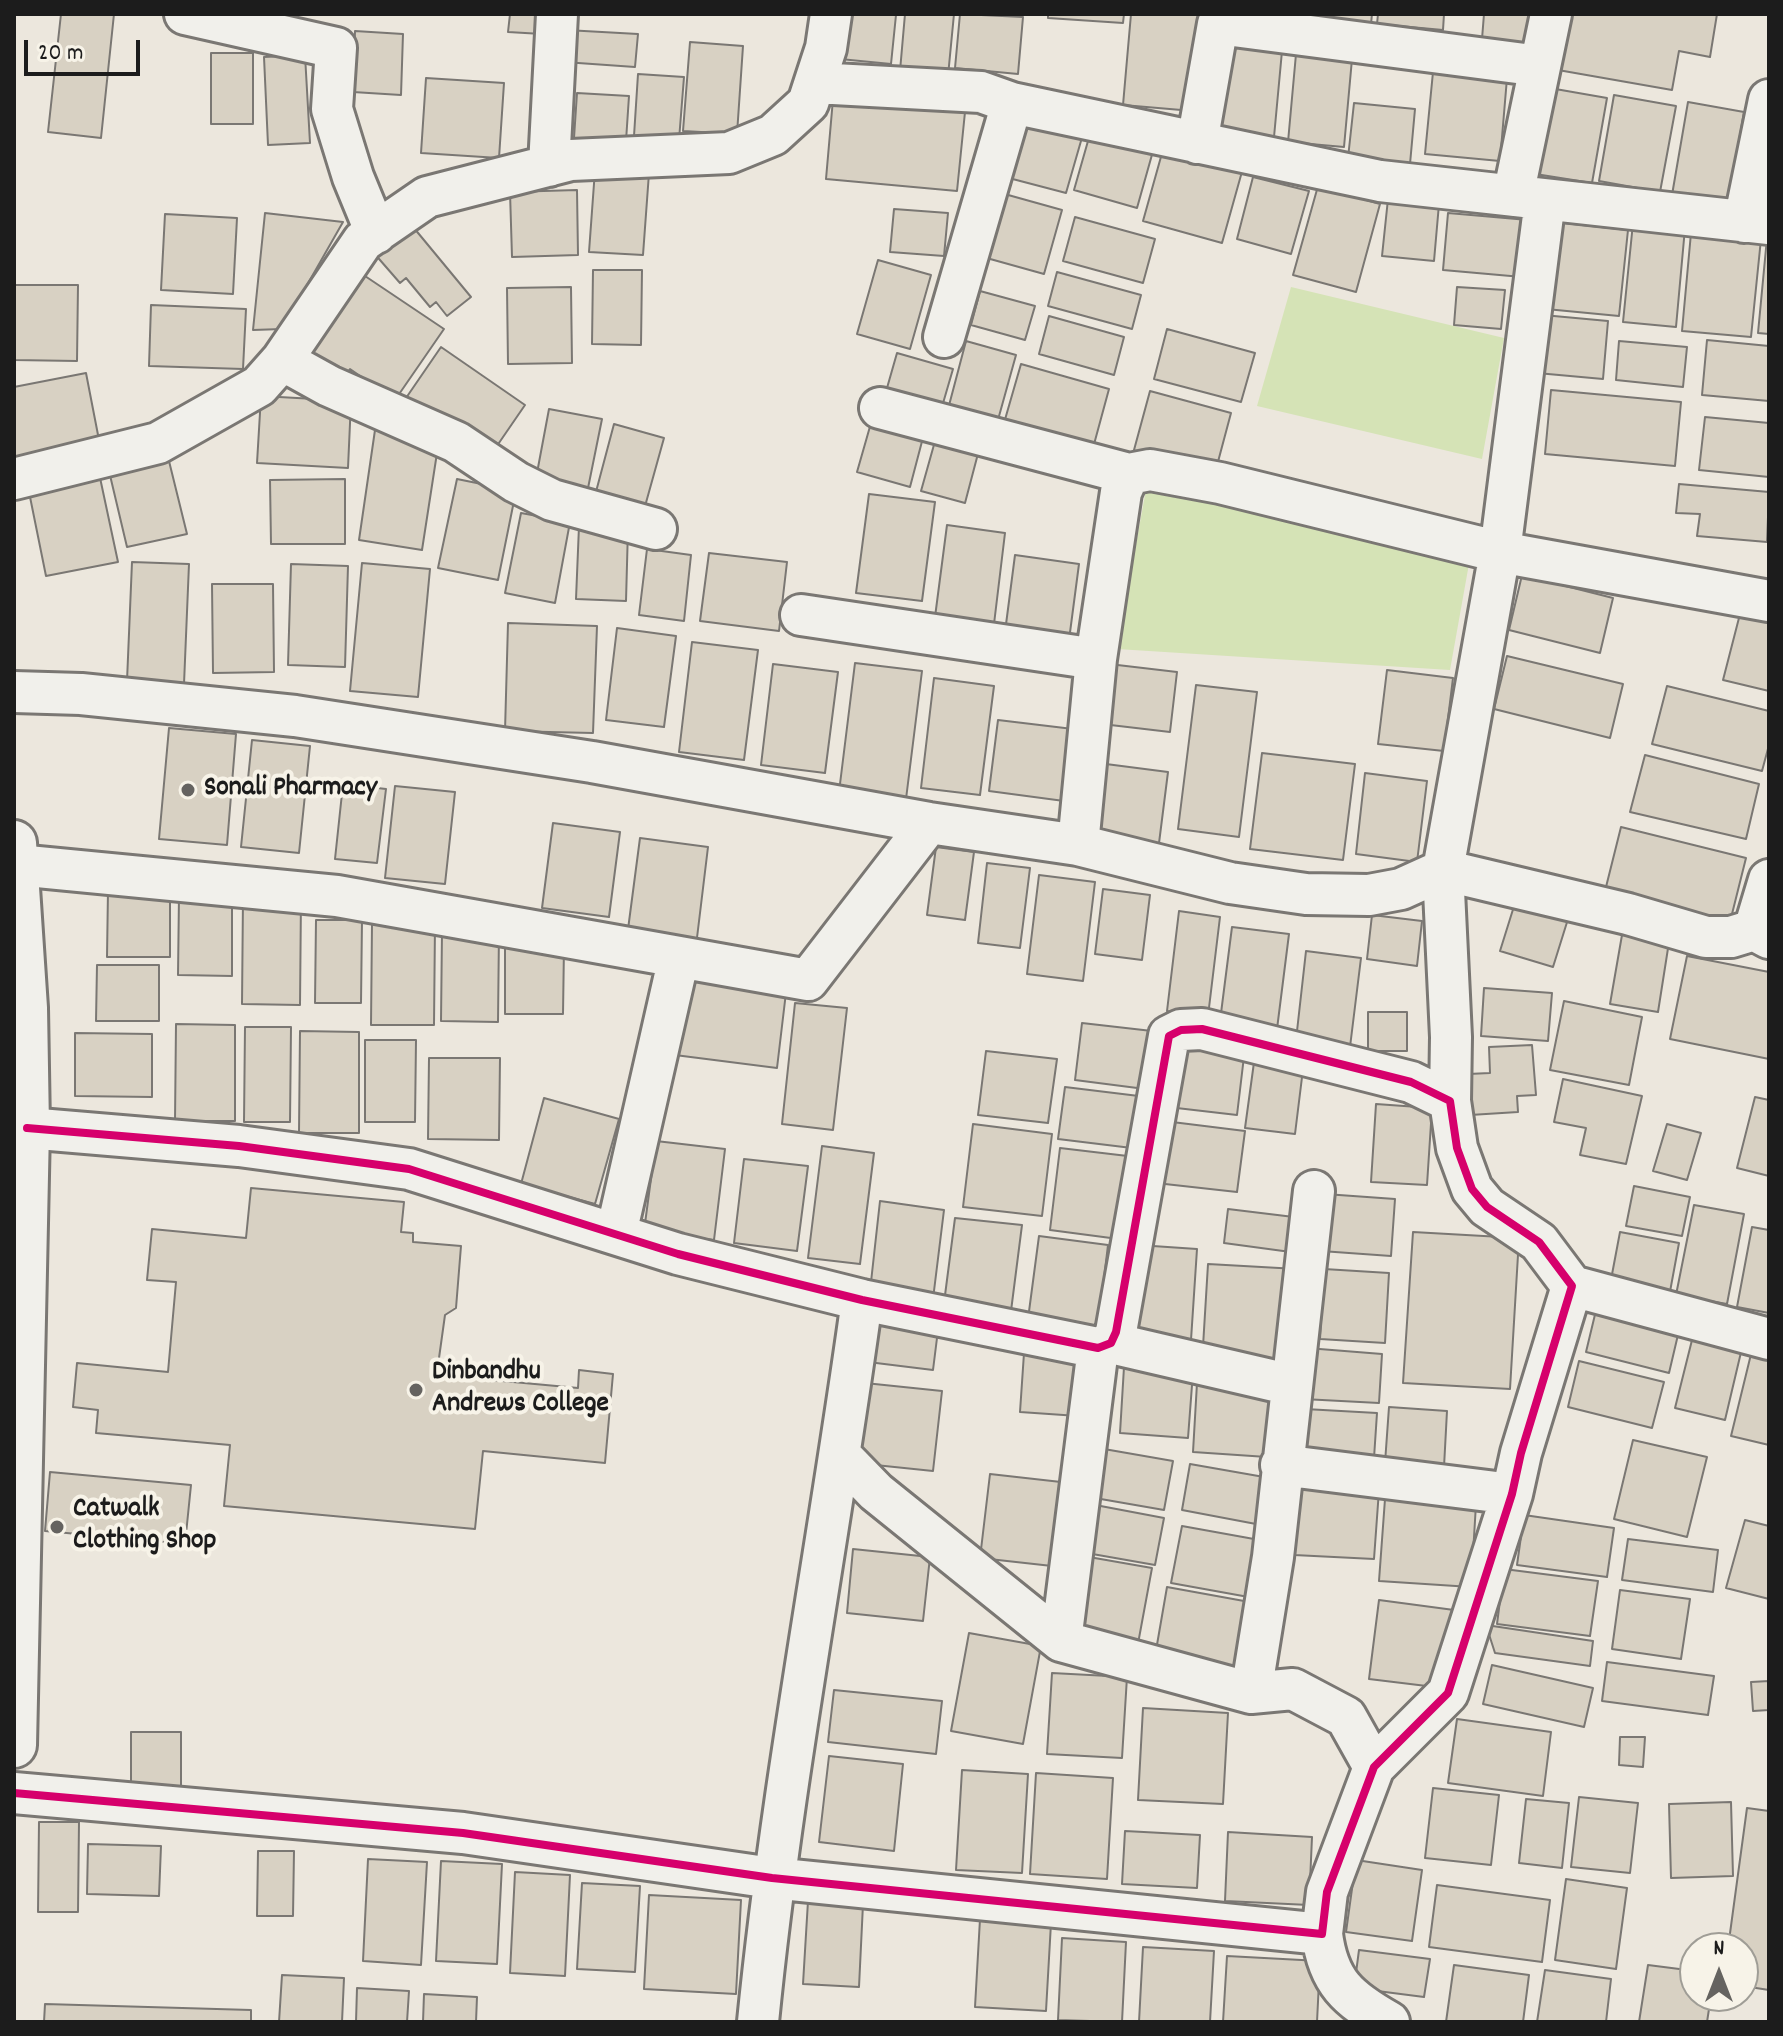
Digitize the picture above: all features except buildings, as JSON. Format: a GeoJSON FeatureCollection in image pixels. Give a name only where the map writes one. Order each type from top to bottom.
{"type":"FeatureCollection","features":[{"type":"Feature","properties":{"kind":"main road"},"geometry":{"type":"LineString","coordinates":[[14,1745],[27,1128],[16,854]]}},
{"type":"Feature","properties":{"kind":"street"},"geometry":{"type":"LineString","coordinates":[[185,14],[336,48],[332,109],[353,177],[376,233]]}},
{"type":"Feature","properties":{"kind":"street"},"geometry":{"type":"LineString","coordinates":[[549,166],[557,14]]}},
{"type":"Feature","properties":{"kind":"street"},"geometry":{"type":"LineString","coordinates":[[14,479],[158,443],[259,386],[282,360],[363,241],[427,197],[571,160],[729,153],[773,135],[808,103],[826,48],[831,14]]}},
{"type":"Feature","properties":{"kind":"street"},"geometry":{"type":"LineString","coordinates":[[1551,14],[1540,66],[1500,552],[1443,870],[1451,1037],[1450,1101],[1457,1148],[1472,1189],[1487,1207],[1539,1242],[1572,1286],[1769,1339]]}},
{"type":"Feature","properties":{"kind":"street"},"geometry":{"type":"LineString","coordinates":[[1197,143],[1218,24],[1540,66]]}},
{"type":"Feature","properties":{"kind":"street"},"geometry":{"type":"LineString","coordinates":[[815,83],[981,92],[1012,103],[1380,181],[1757,223],[1769,100]]}},
{"type":"Feature","properties":{"kind":"street"},"geometry":{"type":"LineString","coordinates":[[944,337],[1012,103]]}},
{"type":"Feature","properties":{"kind":"street"},"geometry":{"type":"LineString","coordinates":[[282,360],[329,386],[456,442],[516,482],[552,500],[656,529]]}},
{"type":"Feature","properties":{"kind":"street"},"geometry":{"type":"LineString","coordinates":[[880,408],[1129,474],[1150,470],[1220,483],[1500,552],[1769,601]]}},
{"type":"Feature","properties":{"kind":"street"},"geometry":{"type":"LineString","coordinates":[[1078,845],[1096,659],[1121,492],[1129,474]]}},
{"type":"Feature","properties":{"kind":"street"},"geometry":{"type":"LineString","coordinates":[[801,615],[1096,659]]}},
{"type":"Feature","properties":{"kind":"street"},"geometry":{"type":"LineString","coordinates":[[14,692],[81,694],[295,716],[592,762],[929,823],[1078,845],[1230,883],[1306,894],[1369,895],[1401,889],[1443,870],[1628,914],[1706,937],[1762,934],[1769,880]]}},
{"type":"Feature","properties":{"kind":"street"},"geometry":{"type":"LineString","coordinates":[[16,854],[337,896],[808,980],[929,823]]}},
{"type":"Feature","properties":{"kind":"street"},"geometry":{"type":"LineString","coordinates":[[616,1234],[679,957]]}},
{"type":"Feature","properties":{"kind":"street"},"geometry":{"type":"LineString","coordinates":[[1061,1641],[1105,1346],[1169,1036],[1181,1030],[1202,1029],[1411,1082],[1450,1101]]}},
{"type":"Feature","properties":{"kind":"street"},"geometry":{"type":"LineString","coordinates":[[27,1128],[239,1146],[409,1169],[678,1254],[862,1300],[1292,1385]]}},
{"type":"Feature","properties":{"kind":"street"},"geometry":{"type":"LineString","coordinates":[[1251,1693],[1273,1557],[1314,1191]]}},
{"type":"Feature","properties":{"kind":"street"},"geometry":{"type":"LineString","coordinates":[[1389,2022],[1337,1985],[1324,1954],[1322,1934],[1327,1892],[1374,1767],[1448,1693],[1512,1494],[1521,1453],[1572,1286]]}},
{"type":"Feature","properties":{"kind":"street"},"geometry":{"type":"LineString","coordinates":[[758,2022],[772,1878],[862,1300]]}},
{"type":"Feature","properties":{"kind":"street"},"geometry":{"type":"LineString","coordinates":[[840,1455],[876,1492],[1061,1641],[1251,1693],[1293,1689],[1346,1717],[1374,1767]]}},
{"type":"Feature","properties":{"kind":"street"},"geometry":{"type":"LineString","coordinates":[[1281,1465],[1512,1494]]}},
{"type":"Feature","properties":{"kind":"street"},"geometry":{"type":"LineString","coordinates":[[14,1793],[463,1833],[772,1878],[1322,1934]]}},
{"type":"Feature","properties":{"kind":"green space"},"geometry":{"type":"Polygon","coordinates":[[[1291,287],[1504,338],[1482,459],[1257,406],[1291,287]]]}},
{"type":"Feature","properties":{"kind":"green space"},"geometry":{"type":"Polygon","coordinates":[[[1147,484],[1472,547],[1450,670],[1117,649],[1147,484]]]}},
{"type":"Feature","properties":{"kind":"cycle path"},"geometry":{"type":"LineString","coordinates":[[14,1793],[463,1833],[772,1878],[1322,1934],[1327,1892],[1374,1767],[1448,1693],[1512,1494],[1521,1453],[1572,1286],[1539,1242],[1487,1207],[1472,1189],[1457,1148],[1450,1101],[1411,1082],[1202,1029],[1181,1030],[1169,1036],[1116,1332],[1111,1343],[1098,1348],[862,1300],[678,1254],[409,1169],[239,1146],[27,1128]]}},
{"type":"Feature","properties":{"kind":"place","name":"Sonali Pharmacy"},"geometry":{"type":"Point","coordinates":[188,790]}},
{"type":"Feature","properties":{"kind":"place","name":"Dinbandhu Andrews College"},"geometry":{"type":"Point","coordinates":[416,1390]}},
{"type":"Feature","properties":{"kind":"place","name":"Catwalk Clothing Shop"},"geometry":{"type":"Point","coordinates":[57,1527]}}]}
